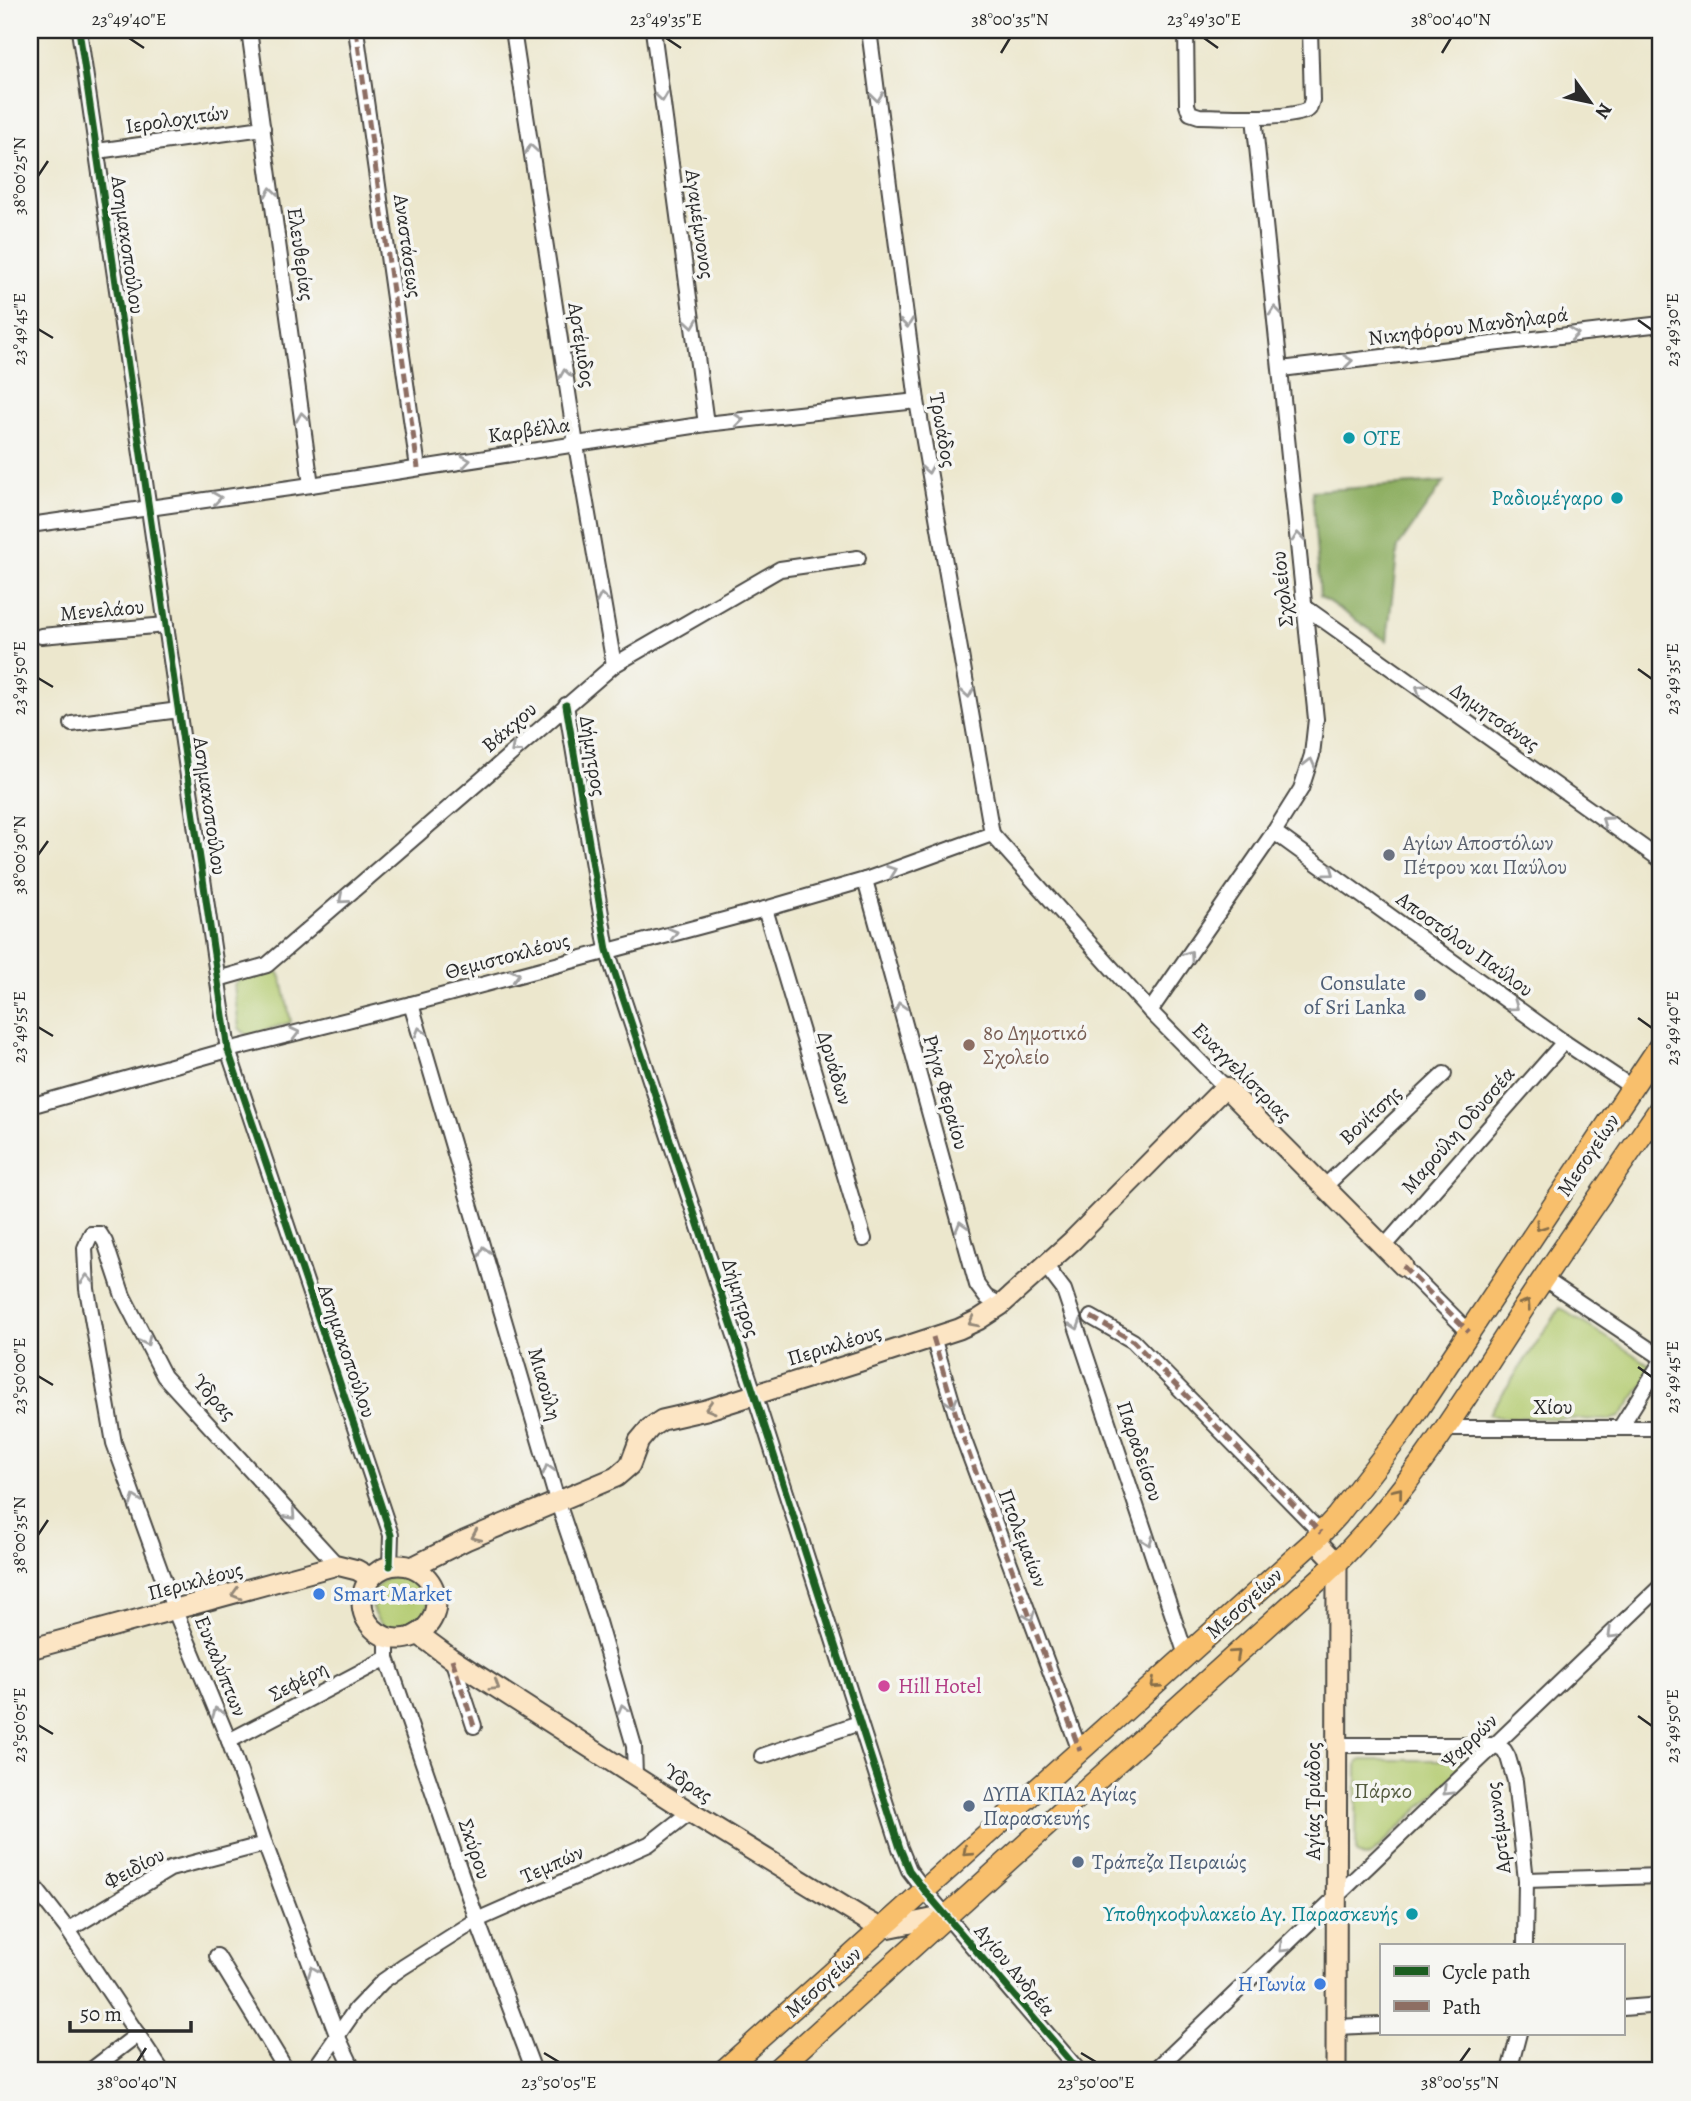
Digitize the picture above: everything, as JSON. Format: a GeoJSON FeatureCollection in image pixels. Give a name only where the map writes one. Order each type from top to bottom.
{"type":"FeatureCollection","features":[{"type":"Feature","properties":{"kind":"main road","name":"Μεσογείων"},"geometry":{"type":"LineString","coordinates":[[723,2071],[1318,1537],[1404,1430],[1661,1044]]}},
{"type":"Feature","properties":{"kind":"main road","name":"Μεσογείων"},"geometry":{"type":"LineString","coordinates":[[775,2071],[1337,1563],[1410,1477],[1445,1428],[1543,1278],[1661,1107]]}},
{"type":"Feature","properties":{"kind":"street","name":"Ασημακοπούλου"},"geometry":{"type":"LineString","coordinates":[[79,30],[229,1050],[391,1535],[390,1566]]}},
{"type":"Feature","properties":{"kind":"street","name":"Ελευθερίας"},"geometry":{"type":"LineString","coordinates":[[249,30],[311,485]]}},
{"type":"Feature","properties":{"kind":"street","name":"Αναστάσεως"},"geometry":{"type":"LineString","coordinates":[[356,30],[418,468]]}},
{"type":"Feature","properties":{"kind":"street","name":"Αρτέμιδος"},"geometry":{"type":"LineString","coordinates":[[513,30],[576,445],[614,665]]}},
{"type":"Feature","properties":{"kind":"street","name":"Αγαμέμνονος"},"geometry":{"type":"LineString","coordinates":[[653,30],[706,424]]}},
{"type":"Feature","properties":{"kind":"street","name":"Τρωάδος"},"geometry":{"type":"LineString","coordinates":[[869,30],[917,401],[992,834]]}},
{"type":"Feature","properties":{"kind":"street"},"geometry":{"type":"LineString","coordinates":[[1186,30],[1187,105],[1190,113],[1199,116],[1254,117],[1301,113],[1309,109],[1312,100],[1310,30]]}},
{"type":"Feature","properties":{"kind":"street","name":"Σχολείου"},"geometry":{"type":"LineString","coordinates":[[1150,1011],[1301,789],[1308,772],[1315,737],[1316,719],[1305,607],[1254,117]]}},
{"type":"Feature","properties":{"kind":"street","name":"Ιερολοχιτών"},"geometry":{"type":"LineString","coordinates":[[97,151],[263,128]]}},
{"type":"Feature","properties":{"kind":"street","name":"Νικηφόρου Μανδηλαρά"},"geometry":{"type":"LineString","coordinates":[[1280,369],[1661,324]]}},
{"type":"Feature","properties":{"kind":"street","name":"Καρβέλλα"},"geometry":{"type":"LineString","coordinates":[[30,525],[706,424],[917,401]]}},
{"type":"Feature","properties":{"kind":"street","name":"Βάκχου"},"geometry":{"type":"LineString","coordinates":[[218,979],[267,965],[614,665],[780,569],[858,558]]}},
{"type":"Feature","properties":{"kind":"street","name":"Δημητσάνας"},"geometry":{"type":"LineString","coordinates":[[1305,607],[1661,860]]}},
{"type":"Feature","properties":{"kind":"street","name":"Μενελάου"},"geometry":{"type":"LineString","coordinates":[[41,636],[166,625]]}},
{"type":"Feature","properties":{"kind":"street","name":"Δήμητρος"},"geometry":{"type":"LineString","coordinates":[[566,705],[607,950],[754,1393],[900,1848],[909,1870],[925,1891]]}},
{"type":"Feature","properties":{"kind":"street"},"geometry":{"type":"LineString","coordinates":[[72,723],[178,709]]}},
{"type":"Feature","properties":{"kind":"street","name":"Αποστόλου Παύλου"},"geometry":{"type":"LineString","coordinates":[[1274,832],[1564,1042],[1633,1088]]}},
{"type":"Feature","properties":{"kind":"street","name":"Θεμιστοκλέους"},"geometry":{"type":"LineString","coordinates":[[30,1106],[229,1050],[765,909],[865,880],[992,834]]}},
{"type":"Feature","properties":{"kind":"street","name":"Ευαγγελίστριας"},"geometry":{"type":"LineString","coordinates":[[992,834],[1150,1011],[1469,1332]]}},
{"type":"Feature","properties":{"kind":"street","name":"Ρήγα Φεραίου"},"geometry":{"type":"LineString","coordinates":[[865,880],[977,1285],[986,1297],[1001,1305]]}},
{"type":"Feature","properties":{"kind":"street","name":"Δρυάδων"},"geometry":{"type":"LineString","coordinates":[[765,909],[864,1239]]}},
{"type":"Feature","properties":{"kind":"street","name":"Μιαούλη"},"geometry":{"type":"LineString","coordinates":[[411,1004],[557,1500],[613,1672],[634,1746],[635,1776]]}},
{"type":"Feature","properties":{"kind":"street","name":"Μαρούλη Οδυσσέα"},"geometry":{"type":"LineString","coordinates":[[1384,1247],[1564,1042]]}},
{"type":"Feature","properties":{"kind":"street","name":"Βονίτσης"},"geometry":{"type":"LineString","coordinates":[[1324,1187],[1444,1074]]}},
{"type":"Feature","properties":{"kind":"street","name":"Περικλέους"},"geometry":{"type":"LineString","coordinates":[[412,1567],[466,1540],[616,1477],[630,1465],[639,1441],[650,1428],[662,1420],[706,1410],[959,1329],[1001,1305],[1072,1241],[1225,1087]]}},
{"type":"Feature","properties":{"kind":"street","name":"Ευκαλύπτων"},"geometry":{"type":"LineString","coordinates":[[100,1234],[91,1234],[85,1248],[87,1289],[114,1443],[176,1611],[229,1741],[337,2035],[354,2071]]}},
{"type":"Feature","properties":{"kind":"street","name":"Ύδρας"},"geometry":{"type":"LineString","coordinates":[[100,1234],[122,1296],[164,1376],[337,1565]]}},
{"type":"Feature","properties":{"kind":"street","name":"Παραδείσου"},"geometry":{"type":"LineString","coordinates":[[1045,1265],[1064,1290],[1186,1655]]}},
{"type":"Feature","properties":{"kind":"street"},"geometry":{"type":"LineString","coordinates":[[1543,1278],[1661,1359],[1620,1428]]}},
{"type":"Feature","properties":{"kind":"street"},"geometry":{"type":"LineString","coordinates":[[1091,1317],[1133,1341],[1318,1537],[1337,1563]]}},
{"type":"Feature","properties":{"kind":"street","name":"Πτολεμαίων"},"geometry":{"type":"LineString","coordinates":[[933,1337],[962,1435],[1080,1751]]}},
{"type":"Feature","properties":{"kind":"street","name":"Χίου"},"geometry":{"type":"LineString","coordinates":[[1445,1428],[1661,1428]]}},
{"type":"Feature","properties":{"kind":"street","name":"Αγίας Τριάδος"},"geometry":{"type":"LineString","coordinates":[[1336,2071],[1337,1563]]}},
{"type":"Feature","properties":{"kind":"street"},"geometry":{"type":"LineString","coordinates":[[337,1565],[357,1570],[371,1578]]}},
{"type":"Feature","properties":{"kind":"street","name":"Περικλέους"},"geometry":{"type":"LineString","coordinates":[[30,1649],[337,1565]]}},
{"type":"Feature","properties":{"kind":"street"},"geometry":{"type":"LineString","coordinates":[[390,1566],[412,1567],[424,1575],[432,1586],[436,1599],[434,1612],[428,1625],[418,1634],[397,1639],[387,1637],[370,1625],[362,1607],[365,1586],[371,1578],[390,1566]]}},
{"type":"Feature","properties":{"kind":"street","name":"Ψαρρών"},"geometry":{"type":"LineString","coordinates":[[1154,2071],[1661,1587]]}},
{"type":"Feature","properties":{"kind":"street","name":"Ύδρας"},"geometry":{"type":"LineString","coordinates":[[418,1634],[452,1659],[691,1812],[882,1929]]}},
{"type":"Feature","properties":{"kind":"street","name":"Σκύρου"},"geometry":{"type":"LineString","coordinates":[[387,1637],[387,1658],[477,1920],[534,2071]]}},
{"type":"Feature","properties":{"kind":"street","name":"Σεφέρη"},"geometry":{"type":"LineString","coordinates":[[229,1741],[387,1658]]}},
{"type":"Feature","properties":{"kind":"street"},"geometry":{"type":"LineString","coordinates":[[452,1659],[474,1726]]}},
{"type":"Feature","properties":{"kind":"street"},"geometry":{"type":"LineString","coordinates":[[762,1756],[859,1723]]}},
{"type":"Feature","properties":{"kind":"street"},"geometry":{"type":"LineString","coordinates":[[1336,1745],[1495,1745]]}},
{"type":"Feature","properties":{"kind":"street","name":"Αρτέμωνος"},"geometry":{"type":"LineString","coordinates":[[1495,1745],[1504,1750],[1512,1764],[1526,1880],[1525,1944]]}},
{"type":"Feature","properties":{"kind":"street","name":"Τεμπών"},"geometry":{"type":"LineString","coordinates":[[313,2071],[356,2009],[383,1981],[477,1920],[642,1847],[691,1812]]}},
{"type":"Feature","properties":{"kind":"street","name":"Φειδίου"},"geometry":{"type":"LineString","coordinates":[[68,1930],[170,1869],[265,1844]]}},
{"type":"Feature","properties":{"kind":"street"},"geometry":{"type":"LineString","coordinates":[[1526,1880],[1661,1876]]}},
{"type":"Feature","properties":{"kind":"street"},"geometry":{"type":"LineString","coordinates":[[30,1881],[68,1930],[162,2071]]}},
{"type":"Feature","properties":{"kind":"street","name":"Αγίου Ανδρέα"},"geometry":{"type":"LineString","coordinates":[[925,1891],[1079,2071]]}},
{"type":"Feature","properties":{"kind":"street"},"geometry":{"type":"LineString","coordinates":[[882,1929],[946,1916]]}},
{"type":"Feature","properties":{"kind":"street"},"geometry":{"type":"LineString","coordinates":[[218,1956],[287,2071]]}},
{"type":"Feature","properties":{"kind":"street"},"geometry":{"type":"LineString","coordinates":[[1624,2008],[1661,2005]]}},
{"type":"Feature","properties":{"kind":"street"},"geometry":{"type":"LineString","coordinates":[[1336,2027],[1380,2025]]}},
{"type":"Feature","properties":{"kind":"street"},"geometry":{"type":"LineString","coordinates":[[90,2071],[138,2034]]}},
{"type":"Feature","properties":{"kind":"street"},"geometry":{"type":"LineString","coordinates":[[1509,2071],[1518,2035]]}},
{"type":"Feature","properties":{"kind":"green space"},"geometry":{"type":"Polygon","coordinates":[[[1444,482],[1398,547],[1387,641],[1320,596],[1312,491],[1444,482]]]}},
{"type":"Feature","properties":{"kind":"green space"},"geometry":{"type":"Polygon","coordinates":[[[272,970],[279,973],[282,980],[291,1022],[248,1036],[239,1028],[234,985],[240,979],[272,970]]]}},
{"type":"Feature","properties":{"kind":"green space"},"geometry":{"type":"Polygon","coordinates":[[[1560,1308],[1655,1368],[1620,1417],[1610,1420],[1499,1417],[1489,1414],[1560,1308]]]}},
{"type":"Feature","properties":{"kind":"green space"},"geometry":{"type":"Polygon","coordinates":[[[394,1575],[406,1575],[416,1579],[424,1587],[428,1603],[424,1619],[416,1627],[406,1631],[394,1631],[384,1627],[376,1619],[372,1609],[372,1597],[376,1587],[384,1579],[394,1575]]]}},
{"type":"Feature","properties":{"kind":"green space","name":"Πάρκο"},"geometry":{"type":"Polygon","coordinates":[[[1362,1760],[1464,1760],[1466,1764],[1366,1857],[1356,1850],[1357,1765],[1362,1760]]]}},
{"type":"Feature","properties":{"kind":"marked path"},"geometry":{"type":"LineString","coordinates":[[356,30],[418,468]]}},
{"type":"Feature","properties":{"kind":"marked path"},"geometry":{"type":"LineString","coordinates":[[1403,1266],[1469,1332]]}},
{"type":"Feature","properties":{"kind":"marked path"},"geometry":{"type":"LineString","coordinates":[[1091,1317],[1133,1341],[1321,1533]]}},
{"type":"Feature","properties":{"kind":"marked path"},"geometry":{"type":"LineString","coordinates":[[933,1337],[962,1435],[1080,1751]]}},
{"type":"Feature","properties":{"kind":"marked path"},"geometry":{"type":"LineString","coordinates":[[452,1659],[474,1726]]}},
{"type":"Feature","properties":{"kind":"cycle path"},"geometry":{"type":"LineString","coordinates":[[79,30],[228,1050],[391,1535],[390,1566]]}},
{"type":"Feature","properties":{"kind":"cycle path"},"geometry":{"type":"LineString","coordinates":[[566,705],[607,950],[754,1393],[900,1848],[909,1870],[925,1891],[1079,2071]]}},
{"type":"Feature","properties":{"kind":"place","name":"ΟΤΕ"},"geometry":{"type":"Point","coordinates":[1349,438]}},
{"type":"Feature","properties":{"kind":"place","name":"Ραδιομέγαρο"},"geometry":{"type":"Point","coordinates":[1617,498]}},
{"type":"Feature","properties":{"kind":"place","name":"Αγίων Αποστόλων Πέτρου και Παύλου"},"geometry":{"type":"Point","coordinates":[1389,855]}},
{"type":"Feature","properties":{"kind":"place","name":"Consulate of Sri Lanka"},"geometry":{"type":"Point","coordinates":[1420,995]}},
{"type":"Feature","properties":{"kind":"place","name":"8ο Δημοτικό Σχολείο"},"geometry":{"type":"Point","coordinates":[969,1045]}},
{"type":"Feature","properties":{"kind":"place","name":"Smart Market"},"geometry":{"type":"Point","coordinates":[319,1594]}},
{"type":"Feature","properties":{"kind":"place","name":"Hill Hotel"},"geometry":{"type":"Point","coordinates":[884,1686]}},
{"type":"Feature","properties":{"kind":"place","name":"ΔΥΠΑ ΚΠΑ2 Αγίας Παρασκευής"},"geometry":{"type":"Point","coordinates":[969,1806]}},
{"type":"Feature","properties":{"kind":"place","name":"Τράπεζα Πειραιώς"},"geometry":{"type":"Point","coordinates":[1078,1862]}},
{"type":"Feature","properties":{"kind":"place","name":"Υποθηκοφυλακείο Αγ. Παρασκευής"},"geometry":{"type":"Point","coordinates":[1412,1914]}},
{"type":"Feature","properties":{"kind":"place","name":"Η Γωνία"},"geometry":{"type":"Point","coordinates":[1320,1984]}}]}
